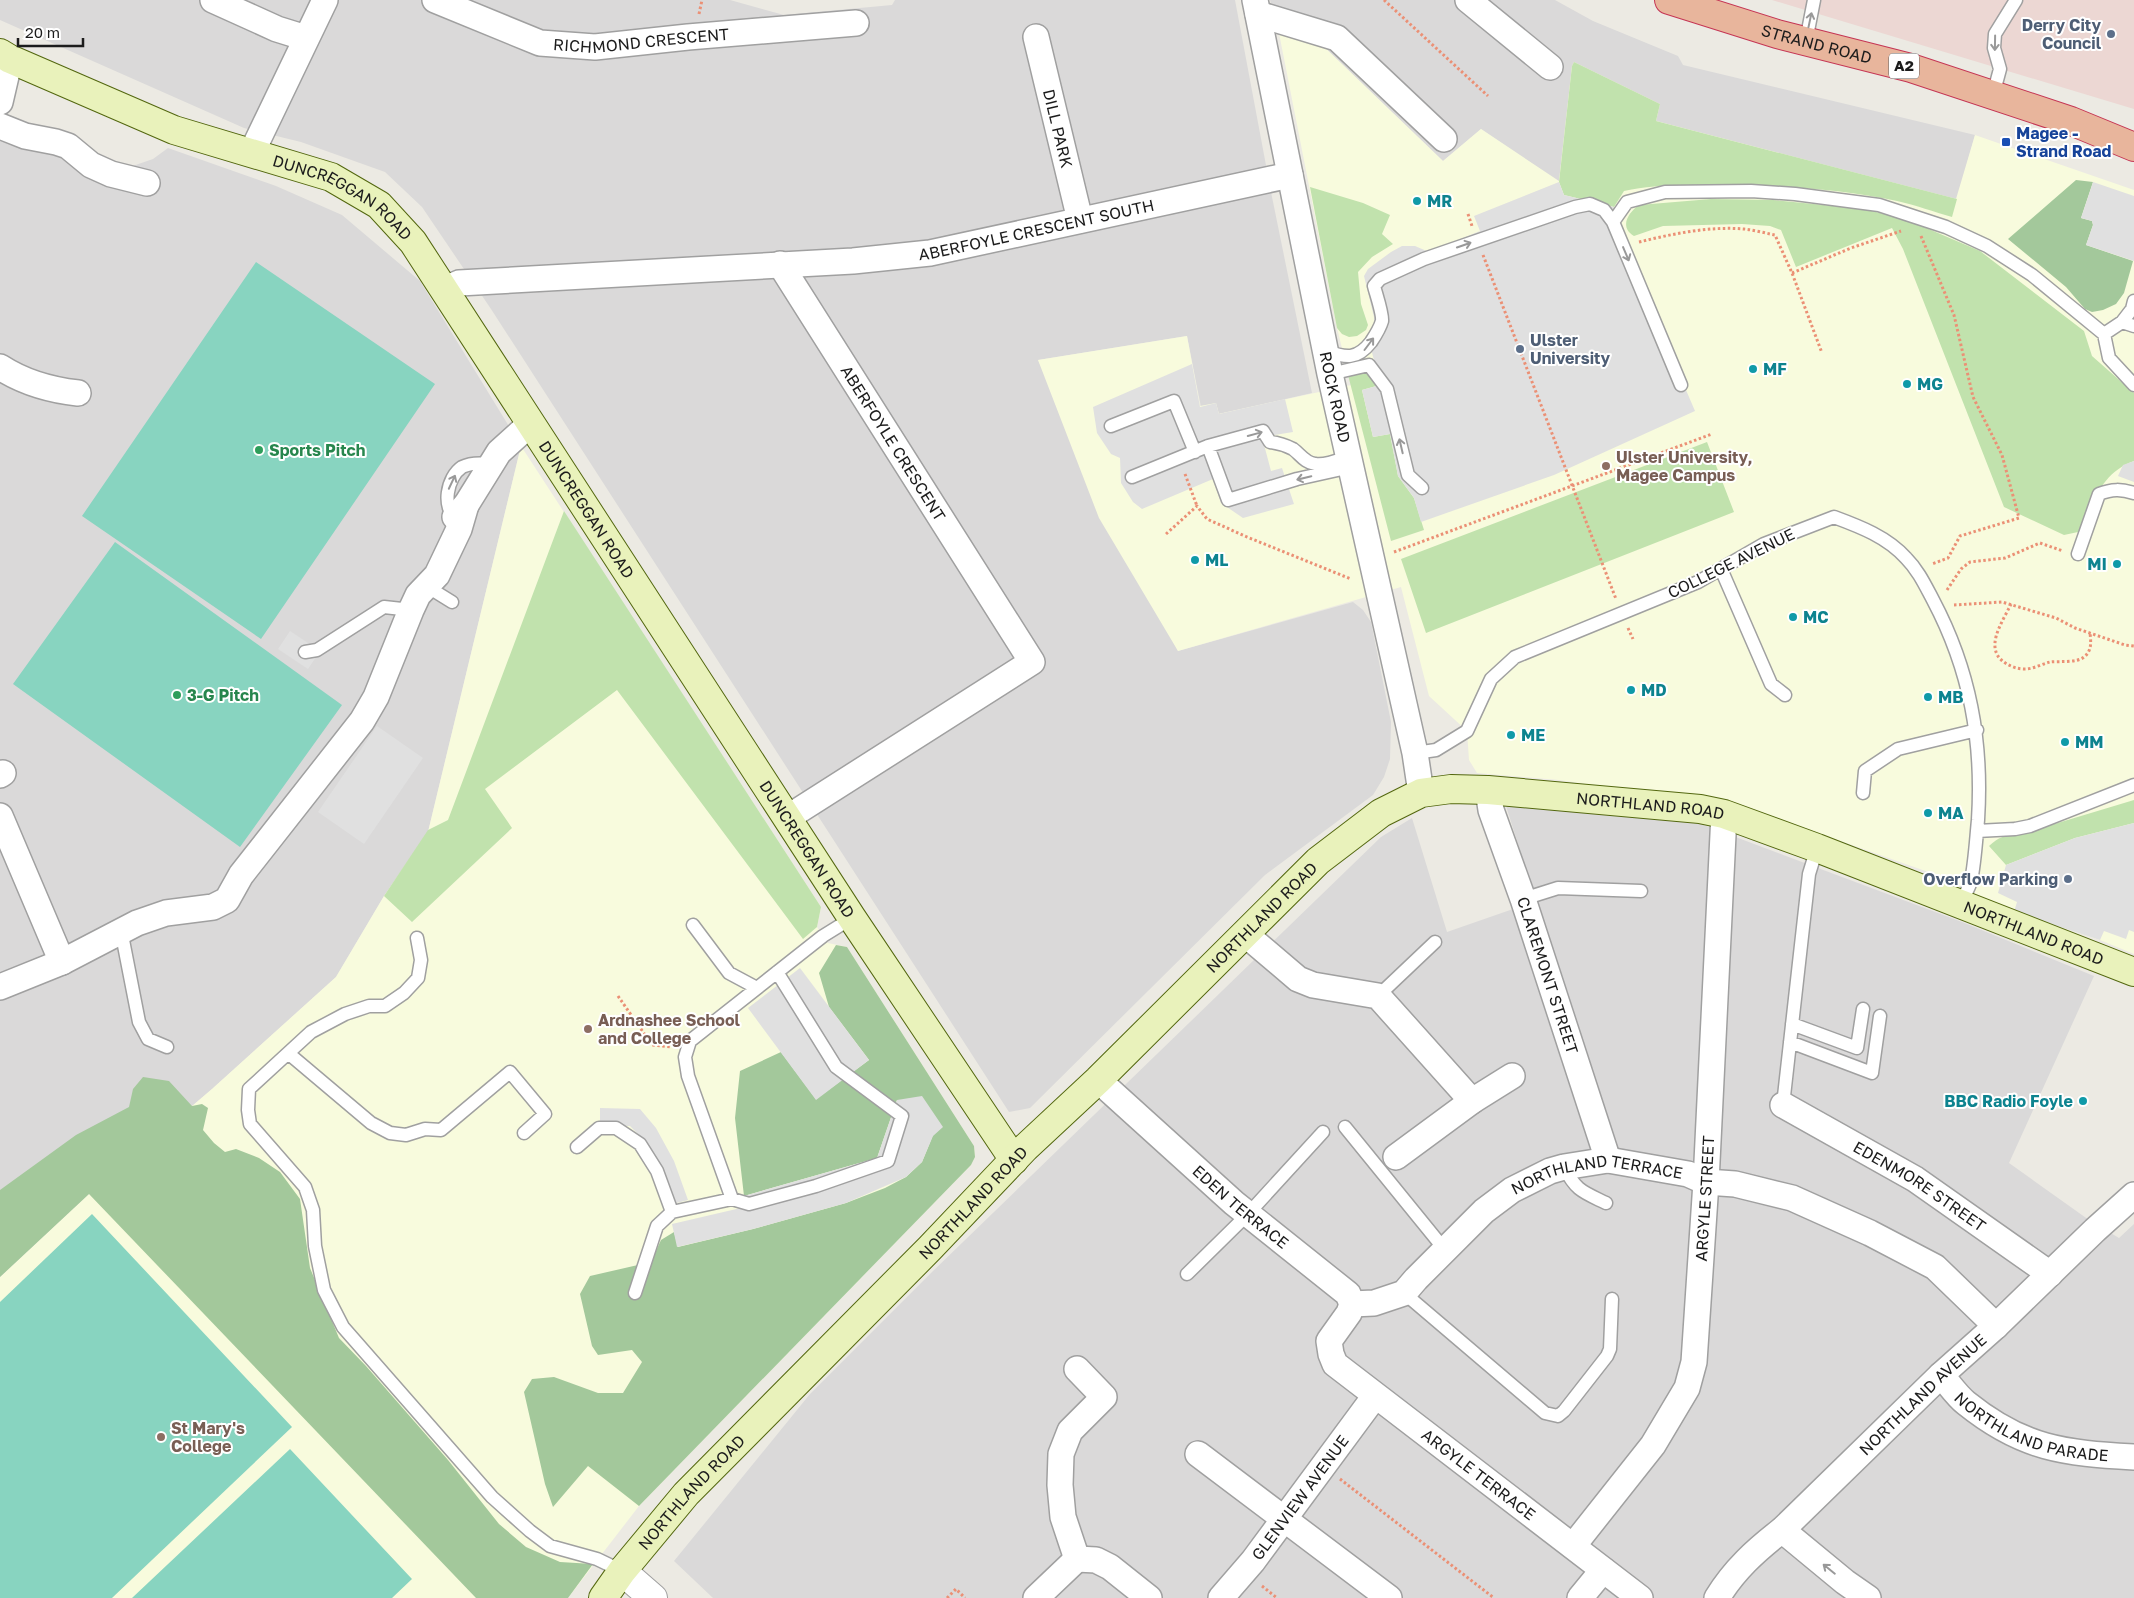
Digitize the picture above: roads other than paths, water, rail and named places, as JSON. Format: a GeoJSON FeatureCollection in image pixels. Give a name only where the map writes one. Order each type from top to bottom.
{"type":"FeatureCollection","features":[{"type":"Feature","properties":{"kind":"highway","name":"STRAND ROAD"},"geometry":{"type":"LineString","coordinates":[[1669,0],[1806,41],[1912,68],[2071,121],[2134,147]]}},
{"type":"Feature","properties":{"kind":"main road","name":"DUNCREGGAN ROAD"},"geometry":{"type":"LineString","coordinates":[[5,56],[174,130],[331,177],[379,205],[413,242],[852,918],[1014,1160]]}},
{"type":"Feature","properties":{"kind":"main road","name":"NORTHLAND ROAD"},"geometry":{"type":"LineString","coordinates":[[603,1598],[622,1571],[686,1494],[930,1248],[1014,1160],[1098,1080],[1318,861],[1381,814],[1421,793],[1451,789],[1488,790],[1700,809],[1724,814],[2134,972]]}},
{"type":"Feature","properties":{"kind":"street"},"geometry":{"type":"LineString","coordinates":[[252,152],[325,0]]}},
{"type":"Feature","properties":{"kind":"street","name":"RICHMOND CRESCENT"},"geometry":{"type":"LineString","coordinates":[[435,0],[540,43],[595,47],[856,23]]}},
{"type":"Feature","properties":{"kind":"street"},"geometry":{"type":"LineString","coordinates":[[1468,0],[1550,67]]}},
{"type":"Feature","properties":{"kind":"street"},"geometry":{"type":"LineString","coordinates":[[223,2],[277,29],[306,38]]}},
{"type":"Feature","properties":{"kind":"street"},"geometry":{"type":"LineString","coordinates":[[1257,7],[1337,38],[1444,139]]}},
{"type":"Feature","properties":{"kind":"street","name":"ROCK ROAD"},"geometry":{"type":"LineString","coordinates":[[1257,7],[1328,363],[1380,590],[1415,753],[1421,793]]}},
{"type":"Feature","properties":{"kind":"street","name":"DILL PARK"},"geometry":{"type":"LineString","coordinates":[[1036,37],[1080,220]]}},
{"type":"Feature","properties":{"kind":"street"},"geometry":{"type":"LineString","coordinates":[[0,102],[5,56]]}},
{"type":"Feature","properties":{"kind":"street"},"geometry":{"type":"LineString","coordinates":[[0,126],[26,136],[68,146],[91,165],[111,174],[147,183]]}},
{"type":"Feature","properties":{"kind":"street","name":"ABERFOYLE CRESCENT SOUTH"},"geometry":{"type":"LineString","coordinates":[[780,264],[853,261],[930,253],[1290,175]]}},
{"type":"Feature","properties":{"kind":"street"},"geometry":{"type":"LineString","coordinates":[[445,289],[459,284],[780,264]]}},
{"type":"Feature","properties":{"kind":"street","name":"ABERFOYLE CRESCENT"},"geometry":{"type":"LineString","coordinates":[[780,264],[1032,662],[787,818]]}},
{"type":"Feature","properties":{"kind":"street"},"geometry":{"type":"LineString","coordinates":[[0,367],[12,375],[53,390],[78,393]]}},
{"type":"Feature","properties":{"kind":"street"},"geometry":{"type":"LineString","coordinates":[[0,987],[62,962],[136,923],[166,913],[213,907],[226,900],[241,875],[362,722],[376,697],[419,594],[437,575],[461,515],[489,464],[499,452],[530,424]]}},
{"type":"Feature","properties":{"kind":"street","name":"CLAREMONT STREET"},"geometry":{"type":"LineString","coordinates":[[1488,790],[1490,810],[1523,899],[1608,1160]]}},
{"type":"Feature","properties":{"kind":"street","name":"ARGYLE STREET"},"geometry":{"type":"LineString","coordinates":[[1573,1546],[1653,1445],[1687,1388],[1694,1362],[1706,1182],[1724,814]]}},
{"type":"Feature","properties":{"kind":"street"},"geometry":{"type":"LineString","coordinates":[[0,816],[62,962]]}},
{"type":"Feature","properties":{"kind":"street"},"geometry":{"type":"LineString","coordinates":[[1245,934],[1298,979],[1313,985],[1378,996],[1472,1101]]}},
{"type":"Feature","properties":{"kind":"street"},"geometry":{"type":"LineString","coordinates":[[1396,1157],[1472,1101],[1512,1076]]}},
{"type":"Feature","properties":{"kind":"street","name":"EDEN TERRACE"},"geometry":{"type":"LineString","coordinates":[[1098,1080],[1248,1214],[1348,1294],[1352,1304]]}},
{"type":"Feature","properties":{"kind":"street","name":"EDENMORE STREET"},"geometry":{"type":"LineString","coordinates":[[1783,1105],[1915,1179],[2050,1274]]}},
{"type":"Feature","properties":{"kind":"street","name":"NORTHLAND TERRACE"},"geometry":{"type":"LineString","coordinates":[[1352,1304],[1374,1303],[1404,1293],[1484,1211],[1512,1190],[1550,1171],[1608,1160],[1688,1174],[1706,1182],[1735,1184],[1792,1198],[1870,1233],[1935,1267],[1996,1326]]}},
{"type":"Feature","properties":{"kind":"street","name":"NORTHLAND AVENUE"},"geometry":{"type":"LineString","coordinates":[[1717,1598],[1727,1582],[1753,1553],[1782,1530],[1941,1375],[1996,1326],[2094,1230],[2134,1195]]}},
{"type":"Feature","properties":{"kind":"street","name":"ARGYLE TERRACE"},"geometry":{"type":"LineString","coordinates":[[1352,1304],[1349,1312],[1330,1341],[1331,1354],[1336,1364],[1375,1396],[1640,1598]]}},
{"type":"Feature","properties":{"kind":"street"},"geometry":{"type":"LineString","coordinates":[[1077,1368],[1092,1386],[1104,1396],[1070,1431],[1061,1454],[1060,1485],[1063,1517],[1078,1559]]}},
{"type":"Feature","properties":{"kind":"street","name":"NORTHLAND PARADE"},"geometry":{"type":"LineString","coordinates":[[1941,1375],[1965,1403],[2010,1434],[2044,1447],[2071,1452],[2134,1458]]}},
{"type":"Feature","properties":{"kind":"street","name":"GLENVIEW AVENUE"},"geometry":{"type":"LineString","coordinates":[[1221,1598],[1252,1561],[1375,1396]]}},
{"type":"Feature","properties":{"kind":"street"},"geometry":{"type":"LineString","coordinates":[[1198,1454],[1389,1598]]}},
{"type":"Feature","properties":{"kind":"street"},"geometry":{"type":"LineString","coordinates":[[1782,1530],[1845,1582],[1868,1598]]}},
{"type":"Feature","properties":{"kind":"street"},"geometry":{"type":"LineString","coordinates":[[1036,1598],[1078,1559],[1096,1560],[1110,1568],[1149,1598]]}},
{"type":"Feature","properties":{"kind":"street"},"geometry":{"type":"LineString","coordinates":[[1580,1598],[1603,1570]]}},
{"type":"Feature","properties":{"kind":"street"},"geometry":{"type":"LineString","coordinates":[[622,1571],[653,1598]]}},
{"type":"Feature","properties":{"kind":"lane"},"geometry":{"type":"LineString","coordinates":[[1806,41],[1814,0]]}},
{"type":"Feature","properties":{"kind":"lane"},"geometry":{"type":"LineString","coordinates":[[1993,95],[2000,69],[1994,48],[1995,34],[2016,0]]}},
{"type":"Feature","properties":{"kind":"lane"},"geometry":{"type":"LineString","coordinates":[[1613,222],[1627,202],[1639,197],[1665,192],[1795,194],[1879,205],[1946,227],[1987,246],[2032,275],[2104,334],[2109,358],[2134,385]]}},
{"type":"Feature","properties":{"kind":"lane"},"geometry":{"type":"LineString","coordinates":[[1328,363],[1342,356],[1357,355],[1363,352],[1374,337],[1382,320],[1374,286],[1380,279],[1424,259],[1477,240],[1590,204],[1604,210],[1613,222],[1680,385]]}},
{"type":"Feature","properties":{"kind":"lane"},"geometry":{"type":"LineString","coordinates":[[2104,334],[2128,324],[2134,301]]}},
{"type":"Feature","properties":{"kind":"lane"},"geometry":{"type":"LineString","coordinates":[[1328,363],[1368,365],[1378,374],[1387,389],[1408,476],[1422,488]]}},
{"type":"Feature","properties":{"kind":"lane"},"geometry":{"type":"LineString","coordinates":[[1111,426],[1174,401],[1195,452]]}},
{"type":"Feature","properties":{"kind":"lane"},"geometry":{"type":"LineString","coordinates":[[1132,477],[1208,446],[1263,431],[1270,442],[1283,444],[1313,464],[1350,462]]}},
{"type":"Feature","properties":{"kind":"lane"},"geometry":{"type":"LineString","coordinates":[[1208,446],[1228,500],[1350,462]]}},
{"type":"Feature","properties":{"kind":"lane"},"geometry":{"type":"LineString","coordinates":[[2078,554],[2099,494],[2109,490],[2123,490],[2134,493]]}},
{"type":"Feature","properties":{"kind":"lane","name":"COLLEGE AVENUE"},"geometry":{"type":"LineString","coordinates":[[1415,753],[1436,750],[1467,730],[1491,679],[1516,657],[1698,582],[1764,544],[1834,517],[1875,533],[1905,556],[1917,570],[1950,632],[1966,682],[1977,730],[1980,774],[1977,830],[1970,881],[1960,905]]}},
{"type":"Feature","properties":{"kind":"lane"},"geometry":{"type":"LineString","coordinates":[[1721,569],[1770,684],[1785,695]]}},
{"type":"Feature","properties":{"kind":"lane"},"geometry":{"type":"LineString","coordinates":[[305,652],[317,650],[384,608],[419,594],[452,602]]}},
{"type":"Feature","properties":{"kind":"lane"},"geometry":{"type":"LineString","coordinates":[[1863,793],[1865,771],[1898,749],[1977,730]]}},
{"type":"Feature","properties":{"kind":"lane"},"geometry":{"type":"LineString","coordinates":[[1977,830],[2015,829],[2030,826],[2134,785]]}},
{"type":"Feature","properties":{"kind":"lane"},"geometry":{"type":"LineString","coordinates":[[1783,1105],[1809,874],[1816,848]]}},
{"type":"Feature","properties":{"kind":"lane"},"geometry":{"type":"LineString","coordinates":[[1523,899],[1558,888],[1641,891]]}},
{"type":"Feature","properties":{"kind":"lane"},"geometry":{"type":"LineString","coordinates":[[732,1199],[688,1076],[684,1057],[690,1041],[823,936],[852,918]]}},
{"type":"Feature","properties":{"kind":"lane"},"geometry":{"type":"LineString","coordinates":[[693,925],[729,973],[757,988]]}},
{"type":"Feature","properties":{"kind":"lane"},"geometry":{"type":"LineString","coordinates":[[121,930],[139,1022],[148,1039],[167,1047]]}},
{"type":"Feature","properties":{"kind":"lane"},"geometry":{"type":"LineString","coordinates":[[417,938],[421,960],[418,978],[404,993],[385,1006],[369,1006],[345,1014],[311,1032],[249,1089],[248,1110],[250,1124],[305,1187],[313,1210],[315,1246],[324,1290],[343,1328],[492,1497],[530,1531],[550,1546],[597,1559],[622,1571]]}},
{"type":"Feature","properties":{"kind":"lane"},"geometry":{"type":"LineString","coordinates":[[1378,996],[1435,942]]}},
{"type":"Feature","properties":{"kind":"lane"},"geometry":{"type":"LineString","coordinates":[[635,1293],[657,1226],[672,1212],[732,1199],[749,1204],[816,1186],[888,1161],[902,1116],[836,1067],[777,972]]}},
{"type":"Feature","properties":{"kind":"lane"},"geometry":{"type":"LineString","coordinates":[[1792,1024],[1857,1048],[1863,1009]]}},
{"type":"Feature","properties":{"kind":"lane"},"geometry":{"type":"LineString","coordinates":[[1790,1042],[1872,1073],[1880,1016]]}},
{"type":"Feature","properties":{"kind":"lane"},"geometry":{"type":"LineString","coordinates":[[288,1053],[371,1123],[390,1133],[406,1135],[426,1129],[441,1130],[510,1072],[545,1114],[524,1133]]}},
{"type":"Feature","properties":{"kind":"lane"},"geometry":{"type":"LineString","coordinates":[[1345,1127],[1445,1250]]}},
{"type":"Feature","properties":{"kind":"lane"},"geometry":{"type":"LineString","coordinates":[[577,1147],[599,1128],[616,1128],[640,1144],[657,1171],[672,1212]]}},
{"type":"Feature","properties":{"kind":"lane"},"geometry":{"type":"LineString","coordinates":[[1187,1274],[1248,1214],[1323,1132]]}},
{"type":"Feature","properties":{"kind":"lane"},"geometry":{"type":"LineString","coordinates":[[1564,1167],[1570,1179],[1580,1191],[1606,1203]]}},
{"type":"Feature","properties":{"kind":"lane"},"geometry":{"type":"LineString","coordinates":[[1404,1293],[1519,1392],[1551,1416],[1558,1416],[1564,1411],[1607,1356],[1610,1349],[1612,1298]]}},
{"type":"Feature","properties":{"kind":"place","name":"Derry City Council"},"geometry":{"type":"Point","coordinates":[2111,34]}},
{"type":"Feature","properties":{"kind":"place","name":"Magee - Strand Road"},"geometry":{"type":"Point","coordinates":[2006,142]}},
{"type":"Feature","properties":{"kind":"place","name":"MR"},"geometry":{"type":"Point","coordinates":[1417,201]}},
{"type":"Feature","properties":{"kind":"place","name":"Ulster University"},"geometry":{"type":"Point","coordinates":[1520,349]}},
{"type":"Feature","properties":{"kind":"place","name":"MF"},"geometry":{"type":"Point","coordinates":[1753,369]}},
{"type":"Feature","properties":{"kind":"place","name":"MG"},"geometry":{"type":"Point","coordinates":[1907,384]}},
{"type":"Feature","properties":{"kind":"place","name":"Sports Pitch"},"geometry":{"type":"Point","coordinates":[259,450]}},
{"type":"Feature","properties":{"kind":"place","name":"Ulster University, Magee Campus"},"geometry":{"type":"Point","coordinates":[1606,466]}},
{"type":"Feature","properties":{"kind":"place","name":"ML"},"geometry":{"type":"Point","coordinates":[1195,560]}},
{"type":"Feature","properties":{"kind":"place","name":"MI"},"geometry":{"type":"Point","coordinates":[2117,564]}},
{"type":"Feature","properties":{"kind":"place","name":"MC"},"geometry":{"type":"Point","coordinates":[1793,617]}},
{"type":"Feature","properties":{"kind":"place","name":"MD"},"geometry":{"type":"Point","coordinates":[1631,690]}},
{"type":"Feature","properties":{"kind":"place","name":"3-G Pitch"},"geometry":{"type":"Point","coordinates":[177,695]}},
{"type":"Feature","properties":{"kind":"place","name":"MB"},"geometry":{"type":"Point","coordinates":[1928,697]}},
{"type":"Feature","properties":{"kind":"place","name":"ME"},"geometry":{"type":"Point","coordinates":[1511,735]}},
{"type":"Feature","properties":{"kind":"place","name":"MM"},"geometry":{"type":"Point","coordinates":[2065,742]}},
{"type":"Feature","properties":{"kind":"place","name":"MA"},"geometry":{"type":"Point","coordinates":[1928,813]}},
{"type":"Feature","properties":{"kind":"place","name":"Overflow Parking"},"geometry":{"type":"Point","coordinates":[2068,879]}},
{"type":"Feature","properties":{"kind":"place","name":"Ardnashee School and College"},"geometry":{"type":"Point","coordinates":[588,1029]}},
{"type":"Feature","properties":{"kind":"place","name":"BBC Radio Foyle"},"geometry":{"type":"Point","coordinates":[2083,1101]}},
{"type":"Feature","properties":{"kind":"place","name":"St Mary's College"},"geometry":{"type":"Point","coordinates":[161,1437]}}]}
